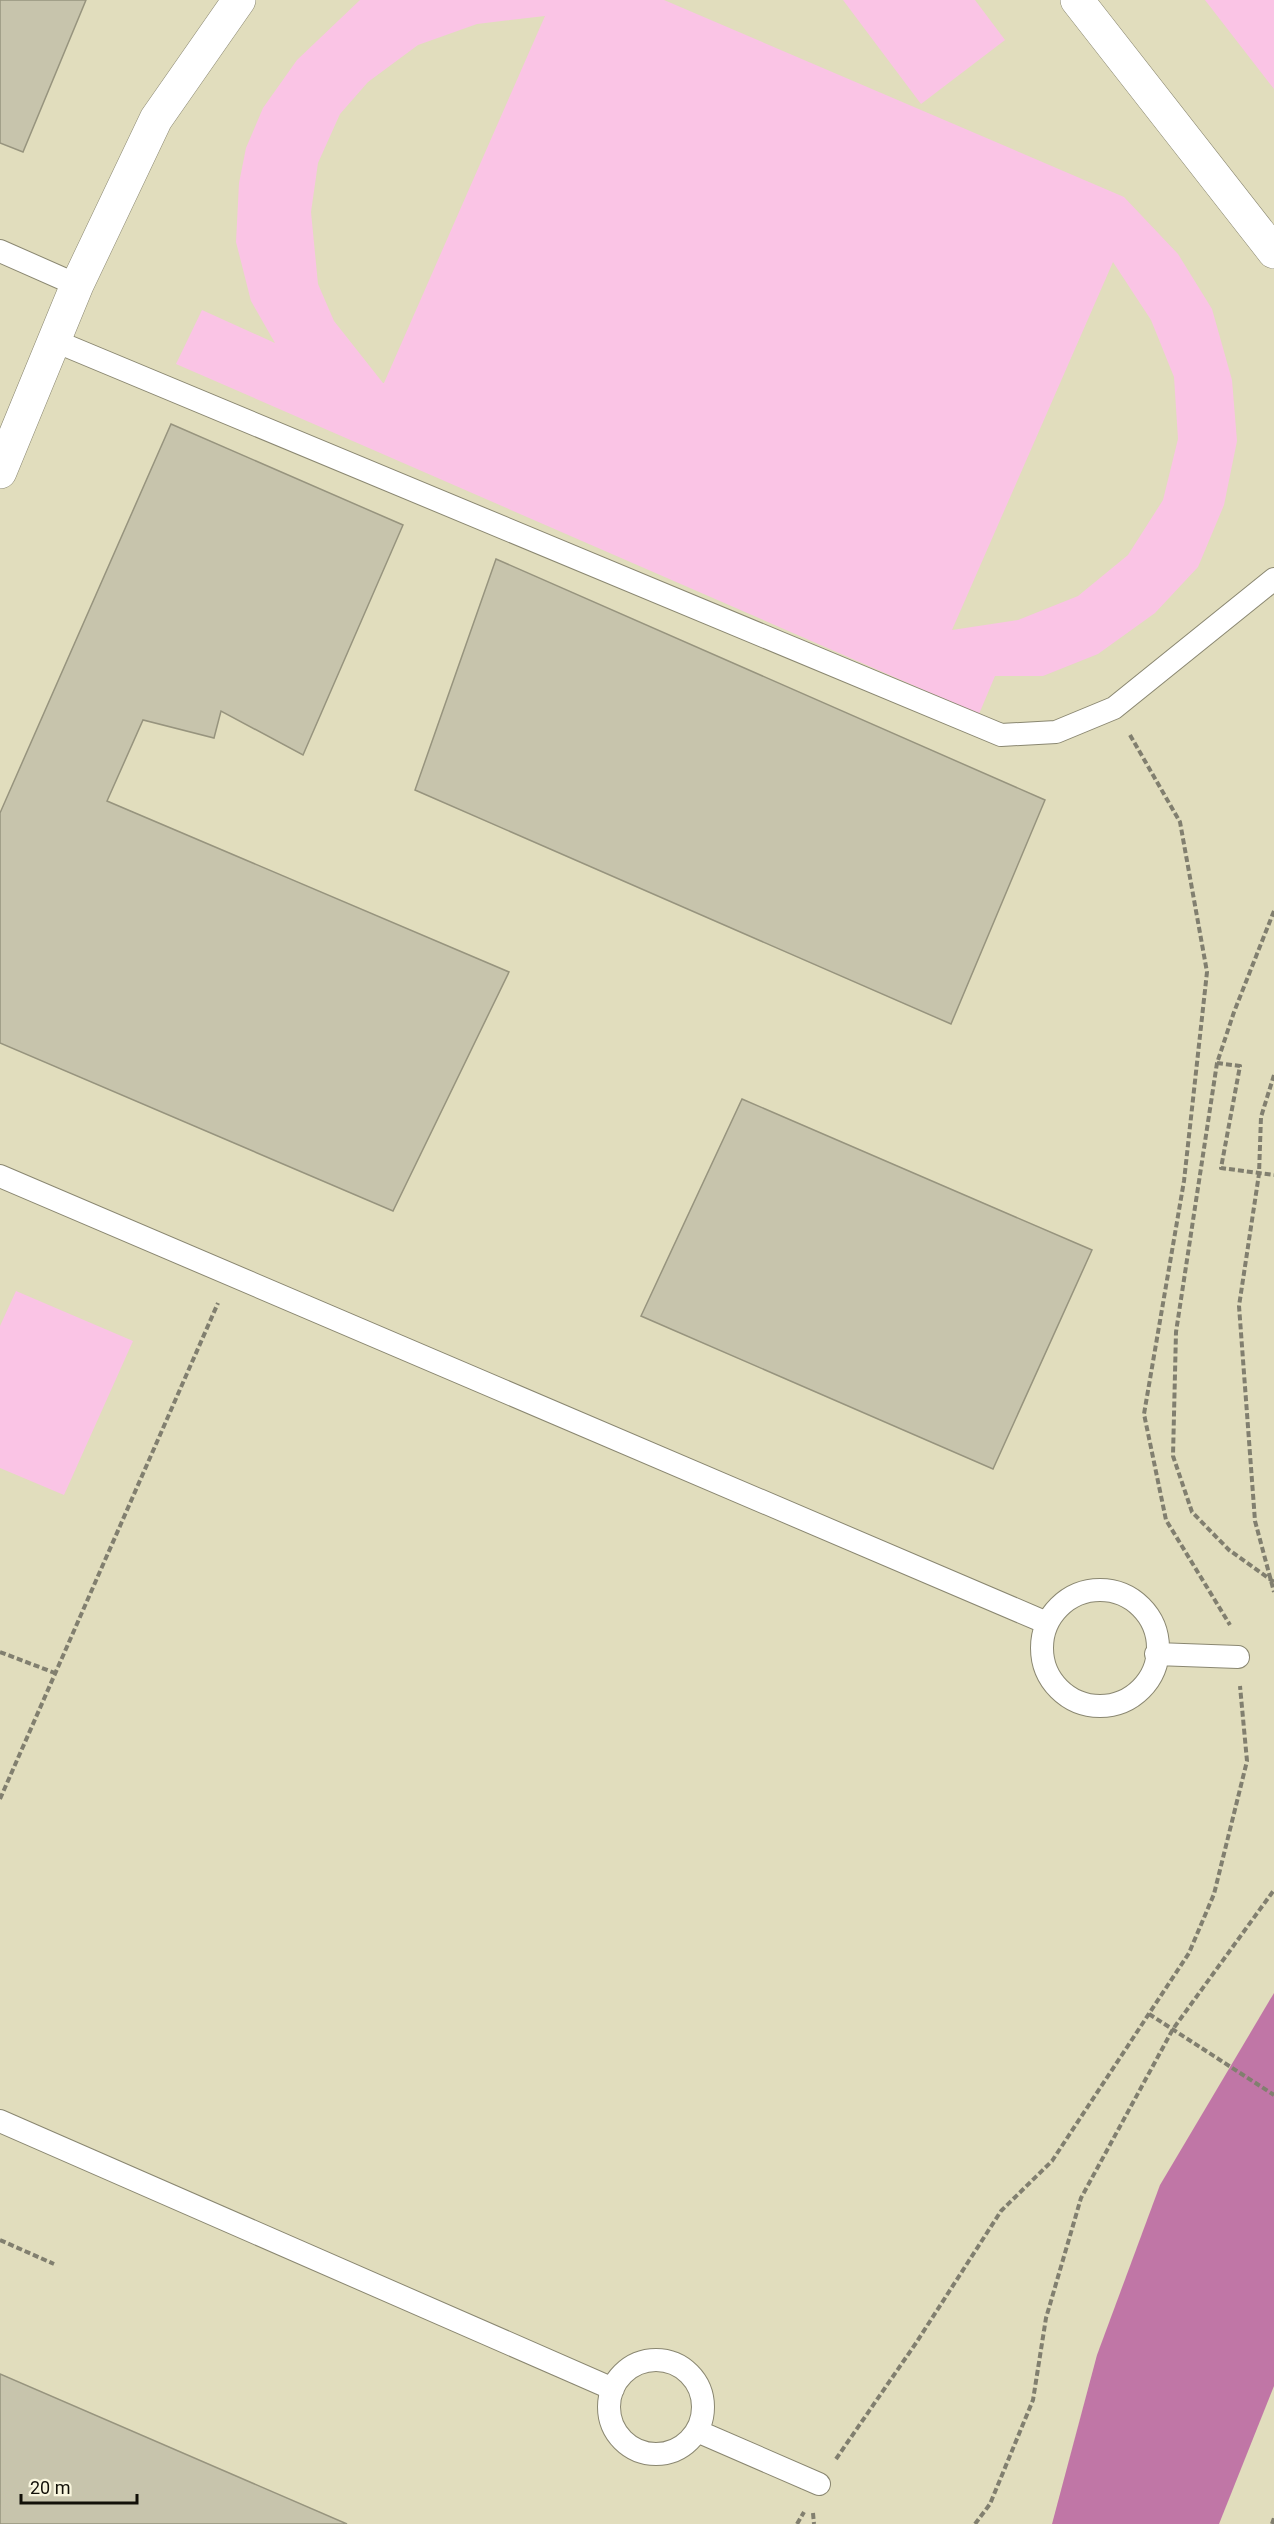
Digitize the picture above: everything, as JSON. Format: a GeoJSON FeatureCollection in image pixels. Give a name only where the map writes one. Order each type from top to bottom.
{"type":"FeatureCollection","features":[{"type":"Feature","properties":{"kind":"street"},"geometry":{"type":"LineString","coordinates":[[0,472],[77,285],[156,119],[239,0]]}},
{"type":"Feature","properties":{"kind":"street"},"geometry":{"type":"LineString","coordinates":[[1077,0],[1274,252]]}},
{"type":"Feature","properties":{"kind":"lane"},"geometry":{"type":"LineString","coordinates":[[0,250],[77,285]]}},
{"type":"Feature","properties":{"kind":"lane"},"geometry":{"type":"LineString","coordinates":[[55,341],[1001,735],[1056,732],[1114,708],[1274,579]]}},
{"type":"Feature","properties":{"kind":"lane"},"geometry":{"type":"LineString","coordinates":[[0,1176],[1047,1623]]}},
{"type":"Feature","properties":{"kind":"lane"},"geometry":{"type":"LineString","coordinates":[[1092,1590],[1111,1591],[1129,1598],[1144,1610],[1154,1626],[1158,1645],[1156,1654],[1155,1665],[1147,1682],[1133,1695],[1116,1703],[1098,1706],[1079,1702],[1063,1692],[1050,1678],[1043,1661],[1042,1642],[1047,1623],[1058,1607],[1073,1596],[1092,1590]]}},
{"type":"Feature","properties":{"kind":"lane"},"geometry":{"type":"LineString","coordinates":[[1156,1654],[1238,1657]]}},
{"type":"Feature","properties":{"kind":"lane"},"geometry":{"type":"LineString","coordinates":[[0,2121],[613,2389]]}},
{"type":"Feature","properties":{"kind":"lane"},"geometry":{"type":"LineString","coordinates":[[651,2360],[667,2361],[680,2366],[692,2375],[700,2388],[703,2417],[697,2431],[687,2444],[657,2455],[642,2453],[627,2445],[616,2434],[610,2419],[609,2403],[613,2389],[622,2374],[635,2364],[651,2360]]}},
{"type":"Feature","properties":{"kind":"lane"},"geometry":{"type":"LineString","coordinates":[[697,2431],[819,2484]]}},
{"type":"Feature","properties":{"kind":"path"},"geometry":{"type":"LineString","coordinates":[[819,2484],[916,2343],[1001,2211],[1052,2161],[1189,1953],[1214,1894],[1247,1761],[1238,1657],[1229,1624],[1166,1520],[1144,1413],[1184,1181],[1207,972],[1180,822],[1114,708]]}},
{"type":"Feature","properties":{"kind":"path"},"geometry":{"type":"LineString","coordinates":[[1272,1581],[1229,1550],[1192,1512],[1173,1456],[1176,1332],[1217,1063],[1234,1012],[1274,911]]}},
{"type":"Feature","properties":{"kind":"path"},"geometry":{"type":"LineString","coordinates":[[1217,1063],[1240,1066],[1221,1168],[1274,1175]]}},
{"type":"Feature","properties":{"kind":"path"},"geometry":{"type":"LineString","coordinates":[[1274,1076],[1261,1117],[1259,1174],[1239,1306],[1255,1521],[1274,1592]]}},
{"type":"Feature","properties":{"kind":"path"},"geometry":{"type":"LineString","coordinates":[[0,1799],[230,1274]]}},
{"type":"Feature","properties":{"kind":"path"},"geometry":{"type":"LineString","coordinates":[[0,1652],[55,1673]]}},
{"type":"Feature","properties":{"kind":"path"},"geometry":{"type":"LineString","coordinates":[[975,2524],[990,2504],[1033,2400],[1046,2318],[1081,2198],[1173,2030],[1274,1890]]}},
{"type":"Feature","properties":{"kind":"path"},"geometry":{"type":"LineString","coordinates":[[1149,2014],[1274,2095]]}},
{"type":"Feature","properties":{"kind":"path"},"geometry":{"type":"LineString","coordinates":[[0,2240],[54,2264]]}},
{"type":"Feature","properties":{"kind":"path"},"geometry":{"type":"LineString","coordinates":[[1272,2524],[1274,2518]]}},
{"type":"Feature","properties":{"kind":"shaded area"},"geometry":{"type":"Polygon","coordinates":[[[0,0],[1274,0],[1274,2524],[0,2524],[0,0]]]}},
{"type":"Feature","properties":{"kind":"shaded area"},"geometry":{"type":"Polygon","coordinates":[[[360,0],[664,0],[1124,197],[1178,254],[1212,309],[1232,380],[1237,441],[1224,505],[1198,567],[1155,613],[1098,654],[1043,676],[995,676],[979,714],[176,364],[202,310],[275,343],[251,301],[236,242],[239,183],[246,148],[263,108],[297,60],[360,0]],[[545,16],[477,24],[418,45],[368,82],[340,114],[318,163],[311,212],[318,284],[334,321],[383,383],[384,383],[545,16]],[[1113,262],[952,630],[1018,620],[1078,596],[1128,555],[1163,500],[1178,439],[1174,377],[1151,320],[1113,262]]]}},
{"type":"Feature","properties":{"kind":"shaded area"},"geometry":{"type":"Polygon","coordinates":[[[843,0],[975,0],[1005,40],[921,104],[843,0]]]}},
{"type":"Feature","properties":{"kind":"shaded area"},"geometry":{"type":"Polygon","coordinates":[[[1205,0],[1274,0],[1274,89],[1205,0]]]}},
{"type":"Feature","properties":{"kind":"shaded area"},"geometry":{"type":"Polygon","coordinates":[[[16,1291],[133,1341],[64,1495],[0,1468],[0,1326],[16,1291]]]}},
{"type":"Feature","properties":{"kind":"shaded area"},"geometry":{"type":"Polygon","coordinates":[[[1274,1993],[1274,2386],[1219,2524],[1052,2524],[1097,2355],[1160,2185],[1274,1993]]]}},
{"type":"Feature","properties":{"kind":"building"},"geometry":{"type":"Polygon","coordinates":[[[0,0],[86,0],[23,152],[0,143],[0,0]]]}},
{"type":"Feature","properties":{"kind":"building"},"geometry":{"type":"Polygon","coordinates":[[[171,424],[403,525],[303,755],[221,711],[214,738],[143,720],[107,801],[509,972],[393,1211],[0,1043],[0,813],[171,424]]]}},
{"type":"Feature","properties":{"kind":"building"},"geometry":{"type":"Polygon","coordinates":[[[496,559],[1045,800],[951,1024],[415,790],[496,559]]]}},
{"type":"Feature","properties":{"kind":"building"},"geometry":{"type":"Polygon","coordinates":[[[742,1099],[1092,1250],[993,1469],[641,1316],[742,1099]]]}},
{"type":"Feature","properties":{"kind":"building"},"geometry":{"type":"Polygon","coordinates":[[[0,2374],[347,2524],[0,2524],[0,2374]]]}}]}
